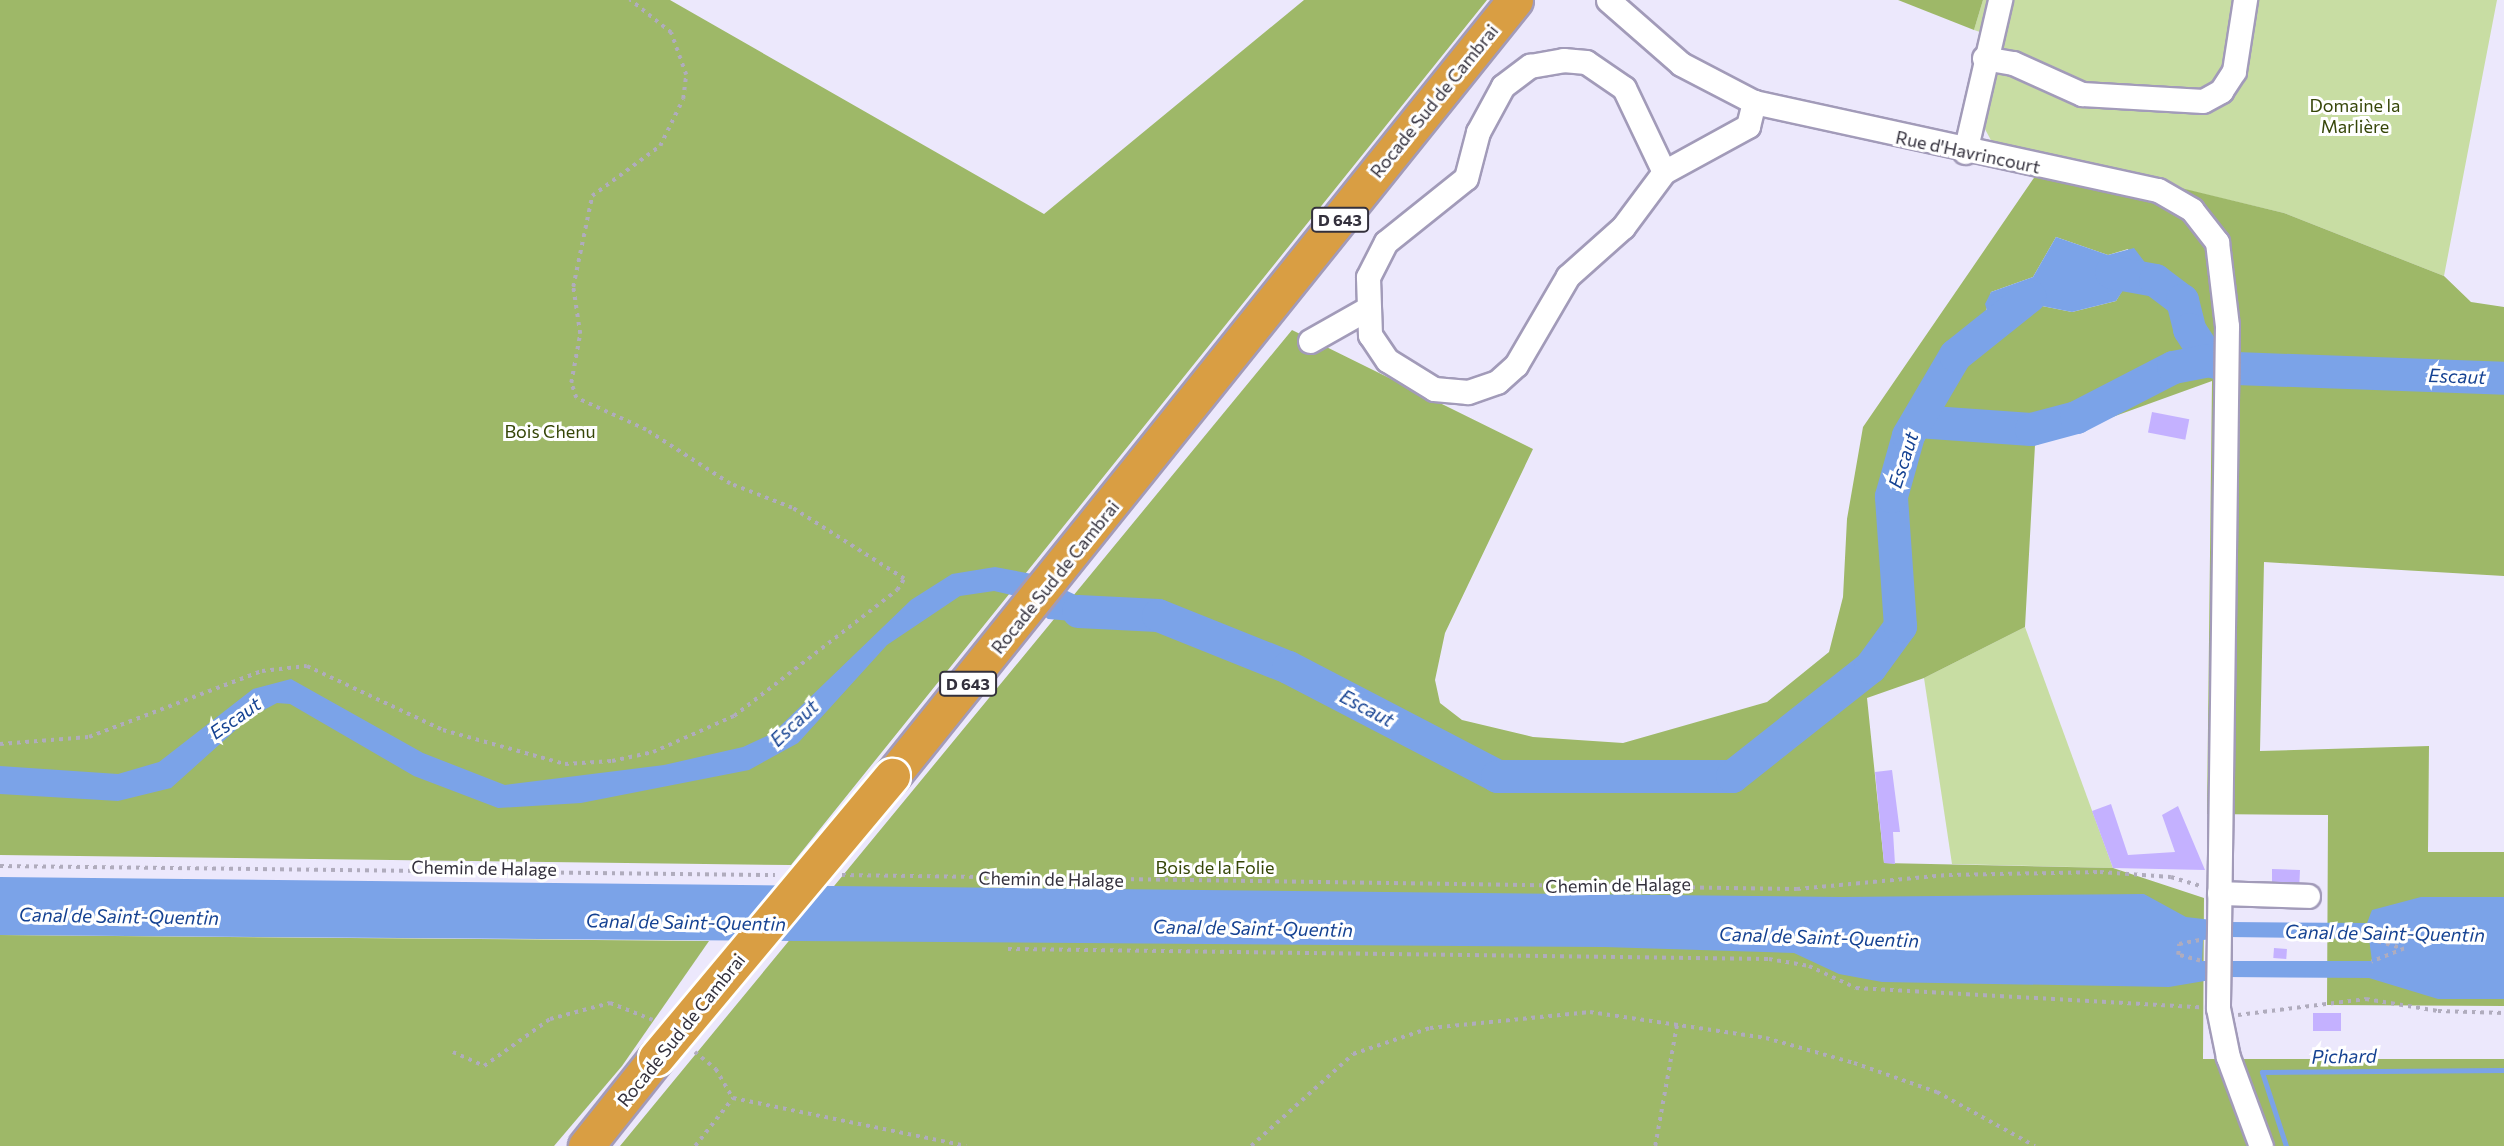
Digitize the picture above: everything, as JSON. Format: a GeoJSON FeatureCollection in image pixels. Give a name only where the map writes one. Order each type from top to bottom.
{"type":"FeatureCollection","features":[{"type":"Feature","properties":{"kind":"highway","name":"Rocade Sud de Cambrai"},"geometry":{"type":"LineString","coordinates":[[586,1146],[671,1052],[1166,441],[1515,0]]}},
{"type":"Feature","properties":{"kind":"street","name":"Rue d'Havrincourt"},"geometry":{"type":"LineString","coordinates":[[1608,0],[1681,64],[1754,102],[1965,152],[2158,190],[2181,201],[2203,220],[2222,254],[2227,326],[2218,1010],[2261,1146]]}},
{"type":"Feature","properties":{"kind":"street"},"geometry":{"type":"LineString","coordinates":[[1965,152],[1984,58],[2000,0]]}},
{"type":"Feature","properties":{"kind":"street"},"geometry":{"type":"LineString","coordinates":[[1984,58],[2013,64],[2082,94],[2203,101],[2221,90],[2234,71],[2245,0]]}},
{"type":"Feature","properties":{"kind":"street"},"geometry":{"type":"LineString","coordinates":[[1664,172],[1624,88],[1586,62],[1530,66],[1503,86],[1478,132],[1466,178],[1386,242],[1368,277],[1365,310],[1370,335],[1404,373],[1434,389],[1468,392],[1496,382],[1516,365],[1568,276],[1623,227],[1664,172],[1748,126],[1754,102]]}},
{"type":"Feature","properties":{"kind":"street"},"geometry":{"type":"LineString","coordinates":[[1310,341],[1365,310]]}},
{"type":"Feature","properties":{"kind":"street"},"geometry":{"type":"LineString","coordinates":[[2219,896],[2308,896]]}},
{"type":"Feature","properties":{"kind":"path"},"geometry":{"type":"LineString","coordinates":[[0,744],[89,737],[262,671],[307,666],[443,730],[565,764],[612,761],[653,751],[734,716],[897,590],[904,579],[792,508],[730,484],[646,430],[576,398],[570,383],[580,344],[573,287],[592,196],[660,146],[683,99],[687,75],[671,33],[630,0]]}},
{"type":"Feature","properties":{"kind":"path","name":"Chemin de Halage"},"geometry":{"type":"LineString","coordinates":[[0,866],[790,875]]}},
{"type":"Feature","properties":{"kind":"path","name":"Chemin de Halage"},"geometry":{"type":"LineString","coordinates":[[828,875],[1797,889],[1949,874],[2100,872],[2171,877],[2219,896]]}},
{"type":"Feature","properties":{"kind":"path"},"geometry":{"type":"LineString","coordinates":[[2202,962],[2178,955],[2179,944],[2203,939]]}},
{"type":"Feature","properties":{"kind":"path"},"geometry":{"type":"LineString","coordinates":[[2370,939],[2404,949],[2372,962]]}},
{"type":"Feature","properties":{"kind":"path"},"geometry":{"type":"LineString","coordinates":[[1009,949],[1769,959],[1809,966],[1856,988],[2218,1010],[2366,999],[2438,1011],[2504,1013]]}},
{"type":"Feature","properties":{"kind":"path"},"geometry":{"type":"LineString","coordinates":[[453,1052],[484,1066],[550,1020],[610,1003],[656,1023]]}},
{"type":"Feature","properties":{"kind":"path"},"geometry":{"type":"LineString","coordinates":[[1251,1146],[1353,1054],[1430,1028],[1590,1012],[1766,1038],[1937,1092],[2035,1146]]}},
{"type":"Feature","properties":{"kind":"path"},"geometry":{"type":"LineString","coordinates":[[1655,1146],[1677,1024]]}},
{"type":"Feature","properties":{"kind":"path"},"geometry":{"type":"LineString","coordinates":[[671,1052],[716,1069],[733,1098],[966,1146]]}},
{"type":"Feature","properties":{"kind":"path"},"geometry":{"type":"LineString","coordinates":[[695,1146],[733,1098]]}},
{"type":"Feature","properties":{"kind":"green space","name":"Bois Chenu"},"geometry":{"type":"Polygon","coordinates":[[[0,0],[670,0],[1044,214],[1304,0],[1487,0],[791,865],[0,855],[0,0]]]}},
{"type":"Feature","properties":{"kind":"green space"},"geometry":{"type":"Polygon","coordinates":[[[1898,0],[1983,0],[1974,30],[1898,0]]]}},
{"type":"Feature","properties":{"kind":"green space","name":"Domaine la Marlière"},"geometry":{"type":"Polygon","coordinates":[[[1983,0],[2497,0],[2444,276],[2284,213],[1993,144],[1979,118],[1995,37],[1974,30],[1983,0]]]}},
{"type":"Feature","properties":{"kind":"green space","name":"Bois de la Folie"},"geometry":{"type":"Polygon","coordinates":[[[2049,156],[2284,213],[2444,276],[2471,302],[2504,307],[2504,576],[2264,562],[2260,751],[2429,746],[2428,852],[2504,852],[2504,1006],[2327,1005],[2328,815],[2207,814],[2212,381],[2035,445],[2025,627],[1924,678],[1867,698],[1884,863],[2113,868],[2204,898],[2203,1059],[2504,1059],[2504,1146],[620,1146],[1292,330],[1533,449],[1445,633],[1435,680],[1440,703],[1462,720],[1533,737],[1623,743],[1767,702],[1829,652],[1843,597],[1847,519],[1863,427],[2049,156]],[[2056,237],[2033,277],[1991,292],[1985,315],[1999,324],[2032,304],[2072,312],[2116,301],[2125,286],[2143,289],[2128,249],[2108,255],[2056,237]]]}},
{"type":"Feature","properties":{"kind":"green space"},"geometry":{"type":"Polygon","coordinates":[[[2025,627],[2113,868],[1952,864],[1924,678],[2025,627]]]}},
{"type":"Feature","properties":{"kind":"green space"},"geometry":{"type":"Polygon","coordinates":[[[0,935],[709,941],[622,1066],[554,1146],[0,1146],[0,935]]]}},
{"type":"Feature","properties":{"kind":"water"},"geometry":{"type":"Polygon","coordinates":[[[2056,237],[2108,255],[2134,248],[2156,277],[2143,289],[2126,286],[2116,301],[2072,312],[2032,304],[1991,323],[1985,304],[1991,292],[2033,277],[2056,237]]]}},
{"type":"Feature","properties":{"kind":"water"},"geometry":{"type":"Polygon","coordinates":[[[995,567],[1032,574],[1084,599],[1124,599],[1122,625],[1048,619],[1020,597],[994,591],[960,596],[887,645],[798,743],[749,770],[581,803],[498,808],[414,776],[290,704],[277,703],[249,718],[171,788],[118,801],[0,794],[0,766],[118,774],[159,762],[253,689],[291,679],[423,753],[505,785],[664,765],[743,747],[773,733],[911,600],[952,574],[995,567]]]}},
{"type":"Feature","properties":{"kind":"water","name":"Canal de Saint-Quentin"},"geometry":{"type":"Polygon","coordinates":[[[0,877],[1842,897],[2144,894],[2186,917],[2229,922],[2367,923],[2372,910],[2421,897],[2504,897],[2504,999],[2438,999],[2369,978],[2228,977],[2169,987],[1882,982],[1839,974],[1794,953],[1604,947],[0,935],[0,877]],[[2229,937],[2203,940],[2202,961],[2372,961],[2369,939],[2229,937]]]}},
{"type":"Feature","properties":{"kind":"building"},"geometry":{"type":"Polygon","coordinates":[[[2152,412],[2189,419],[2185,440],[2148,433],[2152,412]]]}},
{"type":"Feature","properties":{"kind":"building"},"geometry":{"type":"Polygon","coordinates":[[[1892,770],[1900,832],[1893,832],[1895,864],[1884,863],[1875,772],[1892,770]]]}},
{"type":"Feature","properties":{"kind":"building"},"geometry":{"type":"Polygon","coordinates":[[[2111,804],[2128,855],[2175,852],[2162,815],[2178,806],[2205,870],[2113,868],[2092,811],[2111,804]]]}},
{"type":"Feature","properties":{"kind":"building"},"geometry":{"type":"Polygon","coordinates":[[[2272,869],[2300,870],[2299,891],[2272,886],[2272,869]]]}},
{"type":"Feature","properties":{"kind":"building"},"geometry":{"type":"Polygon","coordinates":[[[2274,948],[2287,949],[2286,959],[2273,958],[2274,948]]]}},
{"type":"Feature","properties":{"kind":"building"},"geometry":{"type":"Polygon","coordinates":[[[2313,1013],[2341,1013],[2341,1031],[2313,1031],[2313,1013]]]}},
{"type":"Feature","properties":{"kind":"waterway","name":"Escaut"},"geometry":{"type":"LineString","coordinates":[[2111,272],[2155,280],[2182,300],[2189,329],[2209,360],[2236,368],[2504,378]]}},
{"type":"Feature","properties":{"kind":"waterway","name":"Escaut"},"geometry":{"type":"LineString","coordinates":[[1078,611],[1158,615],[1288,667],[1497,776],[1732,776],[1870,667],[1900,626],[1891,496],[1908,435],[1955,355],[2029,296]]}},
{"type":"Feature","properties":{"kind":"waterway"},"geometry":{"type":"LineString","coordinates":[[1917,421],[2031,429],[2076,417],[2173,367],[2209,360]]}},
{"type":"Feature","properties":{"kind":"waterway","name":"Pichard"},"geometry":{"type":"LineString","coordinates":[[2286,1146],[2262,1072],[2504,1070]]}}]}
